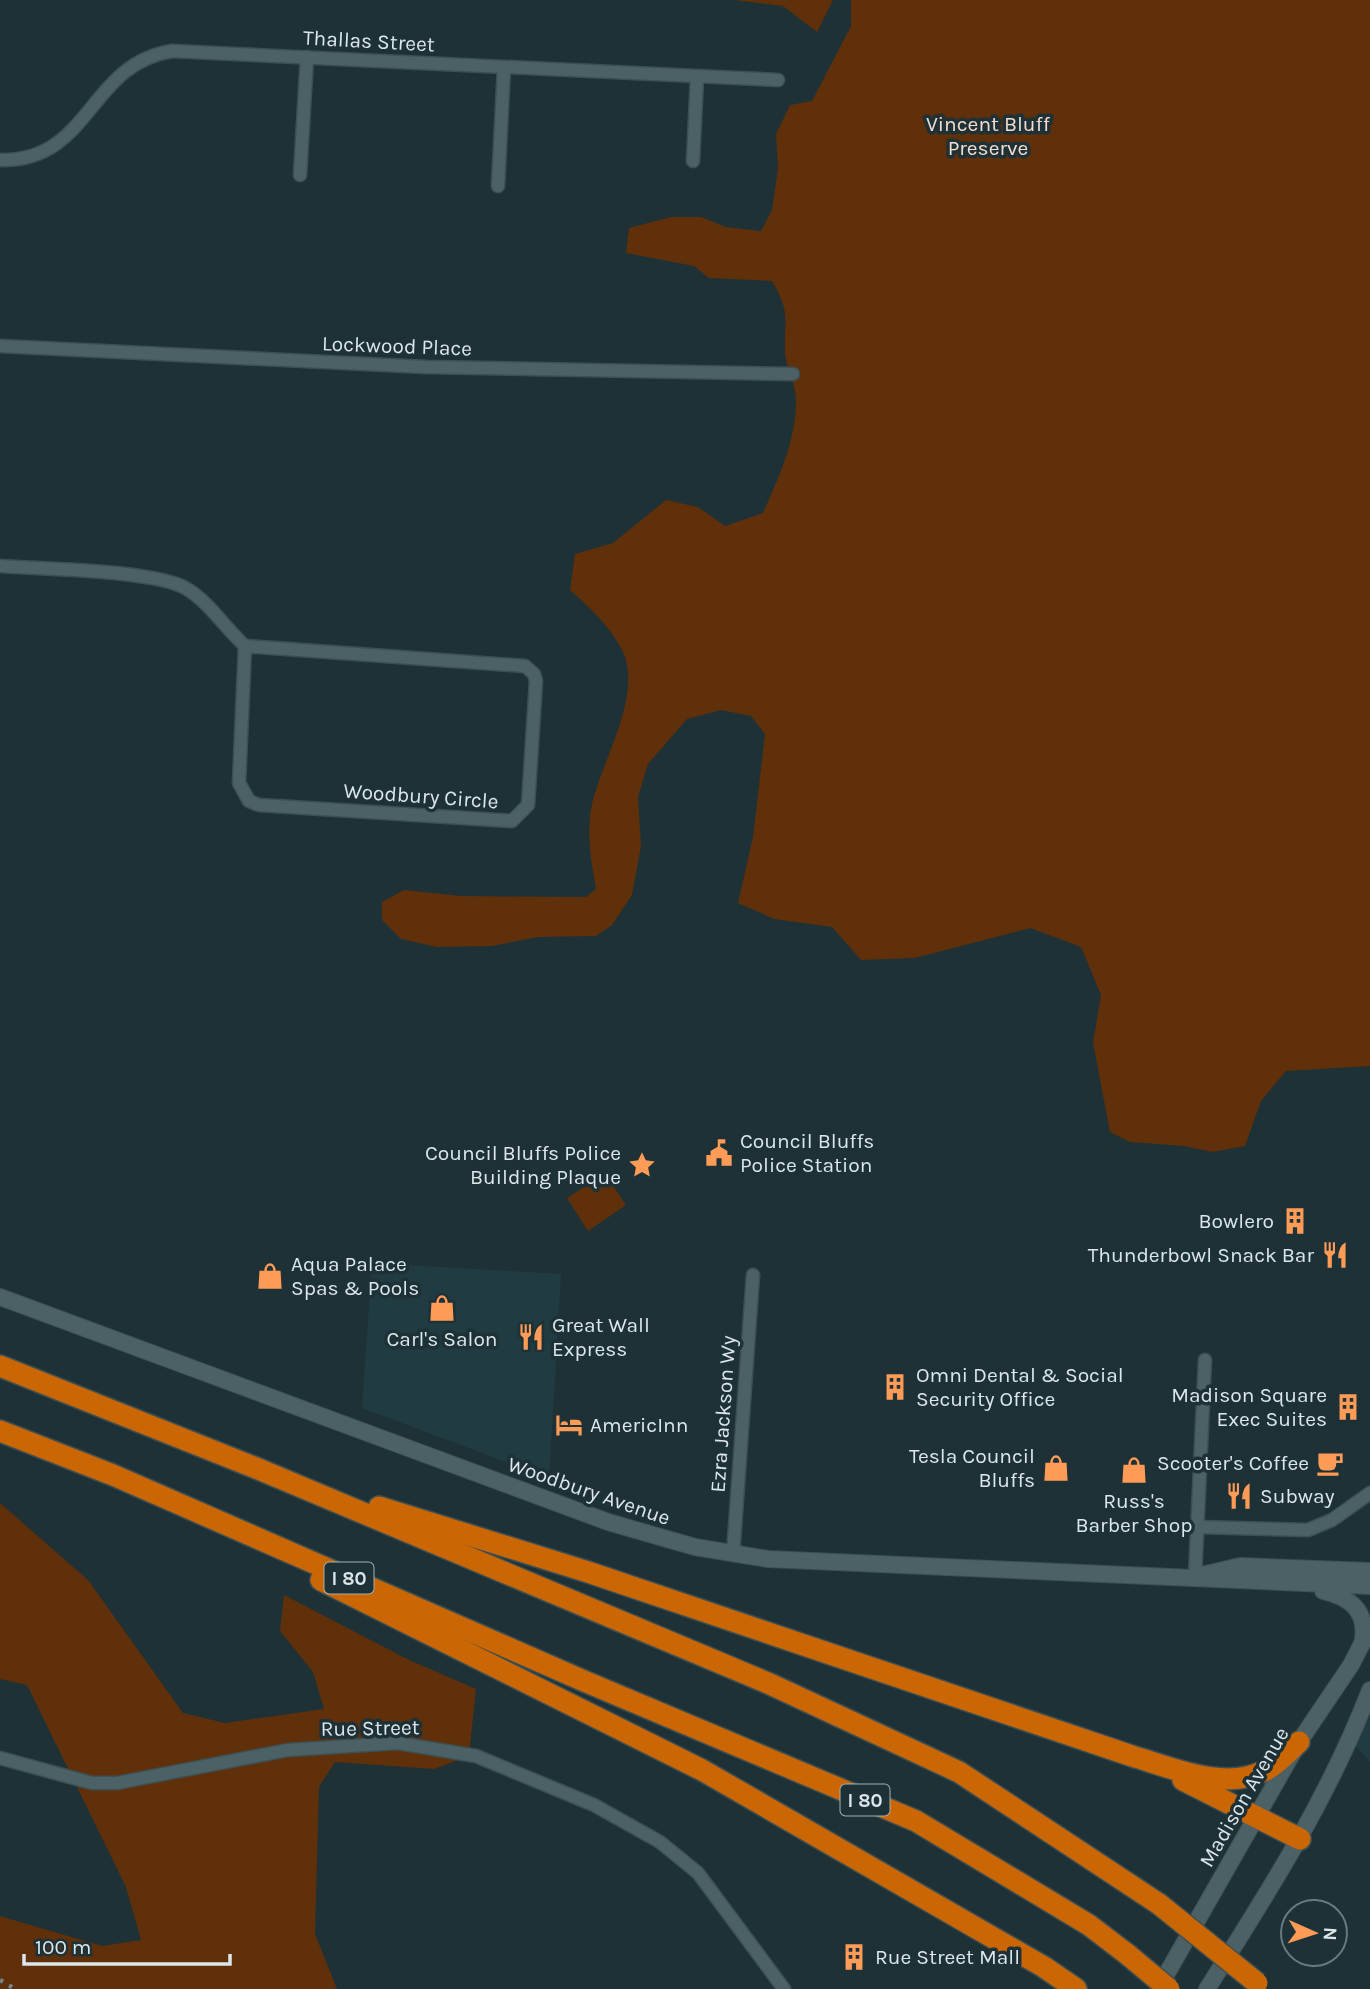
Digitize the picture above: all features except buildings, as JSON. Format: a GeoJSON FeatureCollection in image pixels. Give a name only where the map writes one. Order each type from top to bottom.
{"type":"FeatureCollection","features":[{"type":"Feature","properties":{"kind":"highway"},"geometry":{"type":"LineString","coordinates":[[0,1366],[256,1468],[770,1684],[960,1772],[1158,1905],[1261,1986]]}},
{"type":"Feature","properties":{"kind":"highway","name":"I 80"},"geometry":{"type":"LineString","coordinates":[[0,1431],[113,1475],[584,1681],[916,1821],[1089,1926],[1169,1989]]}},
{"type":"Feature","properties":{"kind":"highway"},"geometry":{"type":"LineString","coordinates":[[256,1468],[588,1572],[1132,1756],[1212,1778],[1238,1779],[1267,1770],[1299,1742]]}},
{"type":"Feature","properties":{"kind":"highway"},"geometry":{"type":"LineString","coordinates":[[113,1475],[702,1770],[1044,1967],[1076,1989]]}},
{"type":"Feature","properties":{"kind":"highway"},"geometry":{"type":"LineString","coordinates":[[1132,1756],[1300,1839]]}},
{"type":"Feature","properties":{"kind":"main road","name":"Woodbury Avenue"},"geometry":{"type":"LineString","coordinates":[[0,1297],[608,1522],[667,1541],[733,1555],[797,1561],[1195,1577],[1297,1585],[1370,1586]]}},
{"type":"Feature","properties":{"kind":"main road","name":"Woodbury Avenue"},"geometry":{"type":"LineString","coordinates":[[1195,1577],[1240,1566],[1370,1571]]}},
{"type":"Feature","properties":{"kind":"main road"},"geometry":{"type":"LineString","coordinates":[[1297,1585],[1336,1594],[1354,1604],[1363,1621],[1362,1645]]}},
{"type":"Feature","properties":{"kind":"main road","name":"Madison Avenue"},"geometry":{"type":"LineString","coordinates":[[1158,1989],[1299,1742],[1362,1645],[1370,1628]]}},
{"type":"Feature","properties":{"kind":"main road"},"geometry":{"type":"LineString","coordinates":[[1207,1989],[1300,1839],[1330,1784],[1370,1690]]}},
{"type":"Feature","properties":{"kind":"street","name":"Thallas Street"},"geometry":{"type":"LineString","coordinates":[[0,160],[34,157],[54,148],[127,67],[154,54],[172,51],[778,80]]}},
{"type":"Feature","properties":{"kind":"street"},"geometry":{"type":"LineString","coordinates":[[300,175],[307,57]]}},
{"type":"Feature","properties":{"kind":"street"},"geometry":{"type":"LineString","coordinates":[[498,186],[504,66]]}},
{"type":"Feature","properties":{"kind":"street"},"geometry":{"type":"LineString","coordinates":[[693,160],[697,77]]}},
{"type":"Feature","properties":{"kind":"street","name":"Lockwood Place"},"geometry":{"type":"LineString","coordinates":[[0,346],[426,367],[793,374]]}},
{"type":"Feature","properties":{"kind":"street"},"geometry":{"type":"LineString","coordinates":[[0,566],[142,577],[176,583],[189,590],[245,646]]}},
{"type":"Feature","properties":{"kind":"street","name":"Woodbury Circle"},"geometry":{"type":"LineString","coordinates":[[245,646],[525,666],[536,681],[528,805],[512,821],[259,805],[248,800],[239,783],[245,646]]}},
{"type":"Feature","properties":{"kind":"street","name":"Ezra Jackson Wy"},"geometry":{"type":"LineString","coordinates":[[733,1555],[753,1276]]}},
{"type":"Feature","properties":{"kind":"street"},"geometry":{"type":"LineString","coordinates":[[1195,1577],[1205,1360]]}},
{"type":"Feature","properties":{"kind":"street"},"geometry":{"type":"LineString","coordinates":[[1198,1527],[1308,1530],[1332,1520],[1370,1493]]}},
{"type":"Feature","properties":{"kind":"street","name":"Rue Street"},"geometry":{"type":"LineString","coordinates":[[0,1758],[92,1783],[117,1783],[288,1749],[398,1743],[476,1756],[594,1805],[660,1842],[698,1873],[784,1989]]}},
{"type":"Feature","properties":{"kind":"shaded area"},"geometry":{"type":"Polygon","coordinates":[[[372,1263],[561,1274],[549,1478],[362,1408],[372,1263]]]}},
{"type":"Feature","properties":{"kind":"shaded area"},"geometry":{"type":"Polygon","coordinates":[[[1370,1716],[1370,1762],[1354,1744],[1370,1716]]]}},
{"type":"Feature","properties":{"kind":"green space"},"geometry":{"type":"Polygon","coordinates":[[[735,0],[833,0],[817,32],[783,6],[735,0]]]}},
{"type":"Feature","properties":{"kind":"green space","name":"Vincent Bluff Preserve"},"geometry":{"type":"Polygon","coordinates":[[[851,0],[1370,0],[1370,1066],[1286,1071],[1261,1101],[1245,1146],[1212,1152],[1184,1146],[1130,1142],[1110,1132],[1093,1043],[1101,995],[1081,947],[1030,928],[915,958],[861,960],[832,927],[774,919],[738,903],[753,837],[765,734],[751,716],[721,710],[687,719],[648,764],[638,797],[641,846],[632,895],[612,925],[596,936],[538,937],[492,946],[437,947],[401,939],[382,920],[382,902],[404,890],[461,896],[586,897],[596,889],[590,846],[590,815],[625,706],[627,667],[622,650],[611,633],[592,610],[570,590],[575,554],[613,543],[666,500],[698,507],[725,526],[763,513],[790,444],[796,400],[785,353],[784,309],[772,281],[709,278],[694,266],[626,253],[629,228],[671,217],[701,217],[726,227],[761,231],[772,210],[778,168],[776,134],[790,105],[812,101],[851,26],[851,0]]]}},
{"type":"Feature","properties":{"kind":"green space"},"geometry":{"type":"Polygon","coordinates":[[[605,1174],[626,1205],[588,1231],[567,1198],[605,1174]]]}},
{"type":"Feature","properties":{"kind":"green space"},"geometry":{"type":"Polygon","coordinates":[[[0,1503],[88,1580],[183,1713],[225,1723],[324,1709],[313,1672],[280,1631],[284,1595],[409,1660],[476,1689],[469,1756],[434,1769],[335,1762],[319,1787],[315,1934],[337,1989],[0,1989],[0,1916],[102,1946],[141,1940],[126,1887],[27,1685],[0,1679],[0,1503]]]}},
{"type":"Feature","properties":{"kind":"railway"},"geometry":{"type":"LineString","coordinates":[[0,1980],[15,1989]]}},
{"type":"Feature","properties":{"kind":"place","name":"Council Bluffs Police Station"},"geometry":{"type":"Point","coordinates":[719,1153]}},
{"type":"Feature","properties":{"kind":"place","name":"Council Bluffs Police Building Plaque"},"geometry":{"type":"Point","coordinates":[642,1165]}},
{"type":"Feature","properties":{"kind":"place","name":"Bowlero"},"geometry":{"type":"Point","coordinates":[1295,1221]}},
{"type":"Feature","properties":{"kind":"place","name":"Thunderbowl Snack Bar"},"geometry":{"type":"Point","coordinates":[1335,1255]}},
{"type":"Feature","properties":{"kind":"place","name":"Aqua Palace Spas & Pools"},"geometry":{"type":"Point","coordinates":[270,1276]}},
{"type":"Feature","properties":{"kind":"place","name":"Carl's Salon"},"geometry":{"type":"Point","coordinates":[442,1308]}},
{"type":"Feature","properties":{"kind":"place","name":"Great Wall Express"},"geometry":{"type":"Point","coordinates":[531,1337]}},
{"type":"Feature","properties":{"kind":"place","name":"Omni Dental & Social Security Office"},"geometry":{"type":"Point","coordinates":[895,1387]}},
{"type":"Feature","properties":{"kind":"place","name":"Madison Square Exec Suites"},"geometry":{"type":"Point","coordinates":[1348,1407]}},
{"type":"Feature","properties":{"kind":"place","name":"AmericInn"},"geometry":{"type":"Point","coordinates":[569,1425]}},
{"type":"Feature","properties":{"kind":"place","name":"Scooter's Coffee"},"geometry":{"type":"Point","coordinates":[1330,1463]}},
{"type":"Feature","properties":{"kind":"place","name":"Tesla Council Bluffs"},"geometry":{"type":"Point","coordinates":[1056,1468]}},
{"type":"Feature","properties":{"kind":"place","name":"Russ's Barber Shop"},"geometry":{"type":"Point","coordinates":[1134,1470]}},
{"type":"Feature","properties":{"kind":"place","name":"Subway"},"geometry":{"type":"Point","coordinates":[1239,1496]}},
{"type":"Feature","properties":{"kind":"place","name":"Rue Street Mall"},"geometry":{"type":"Point","coordinates":[854,1957]}}]}
